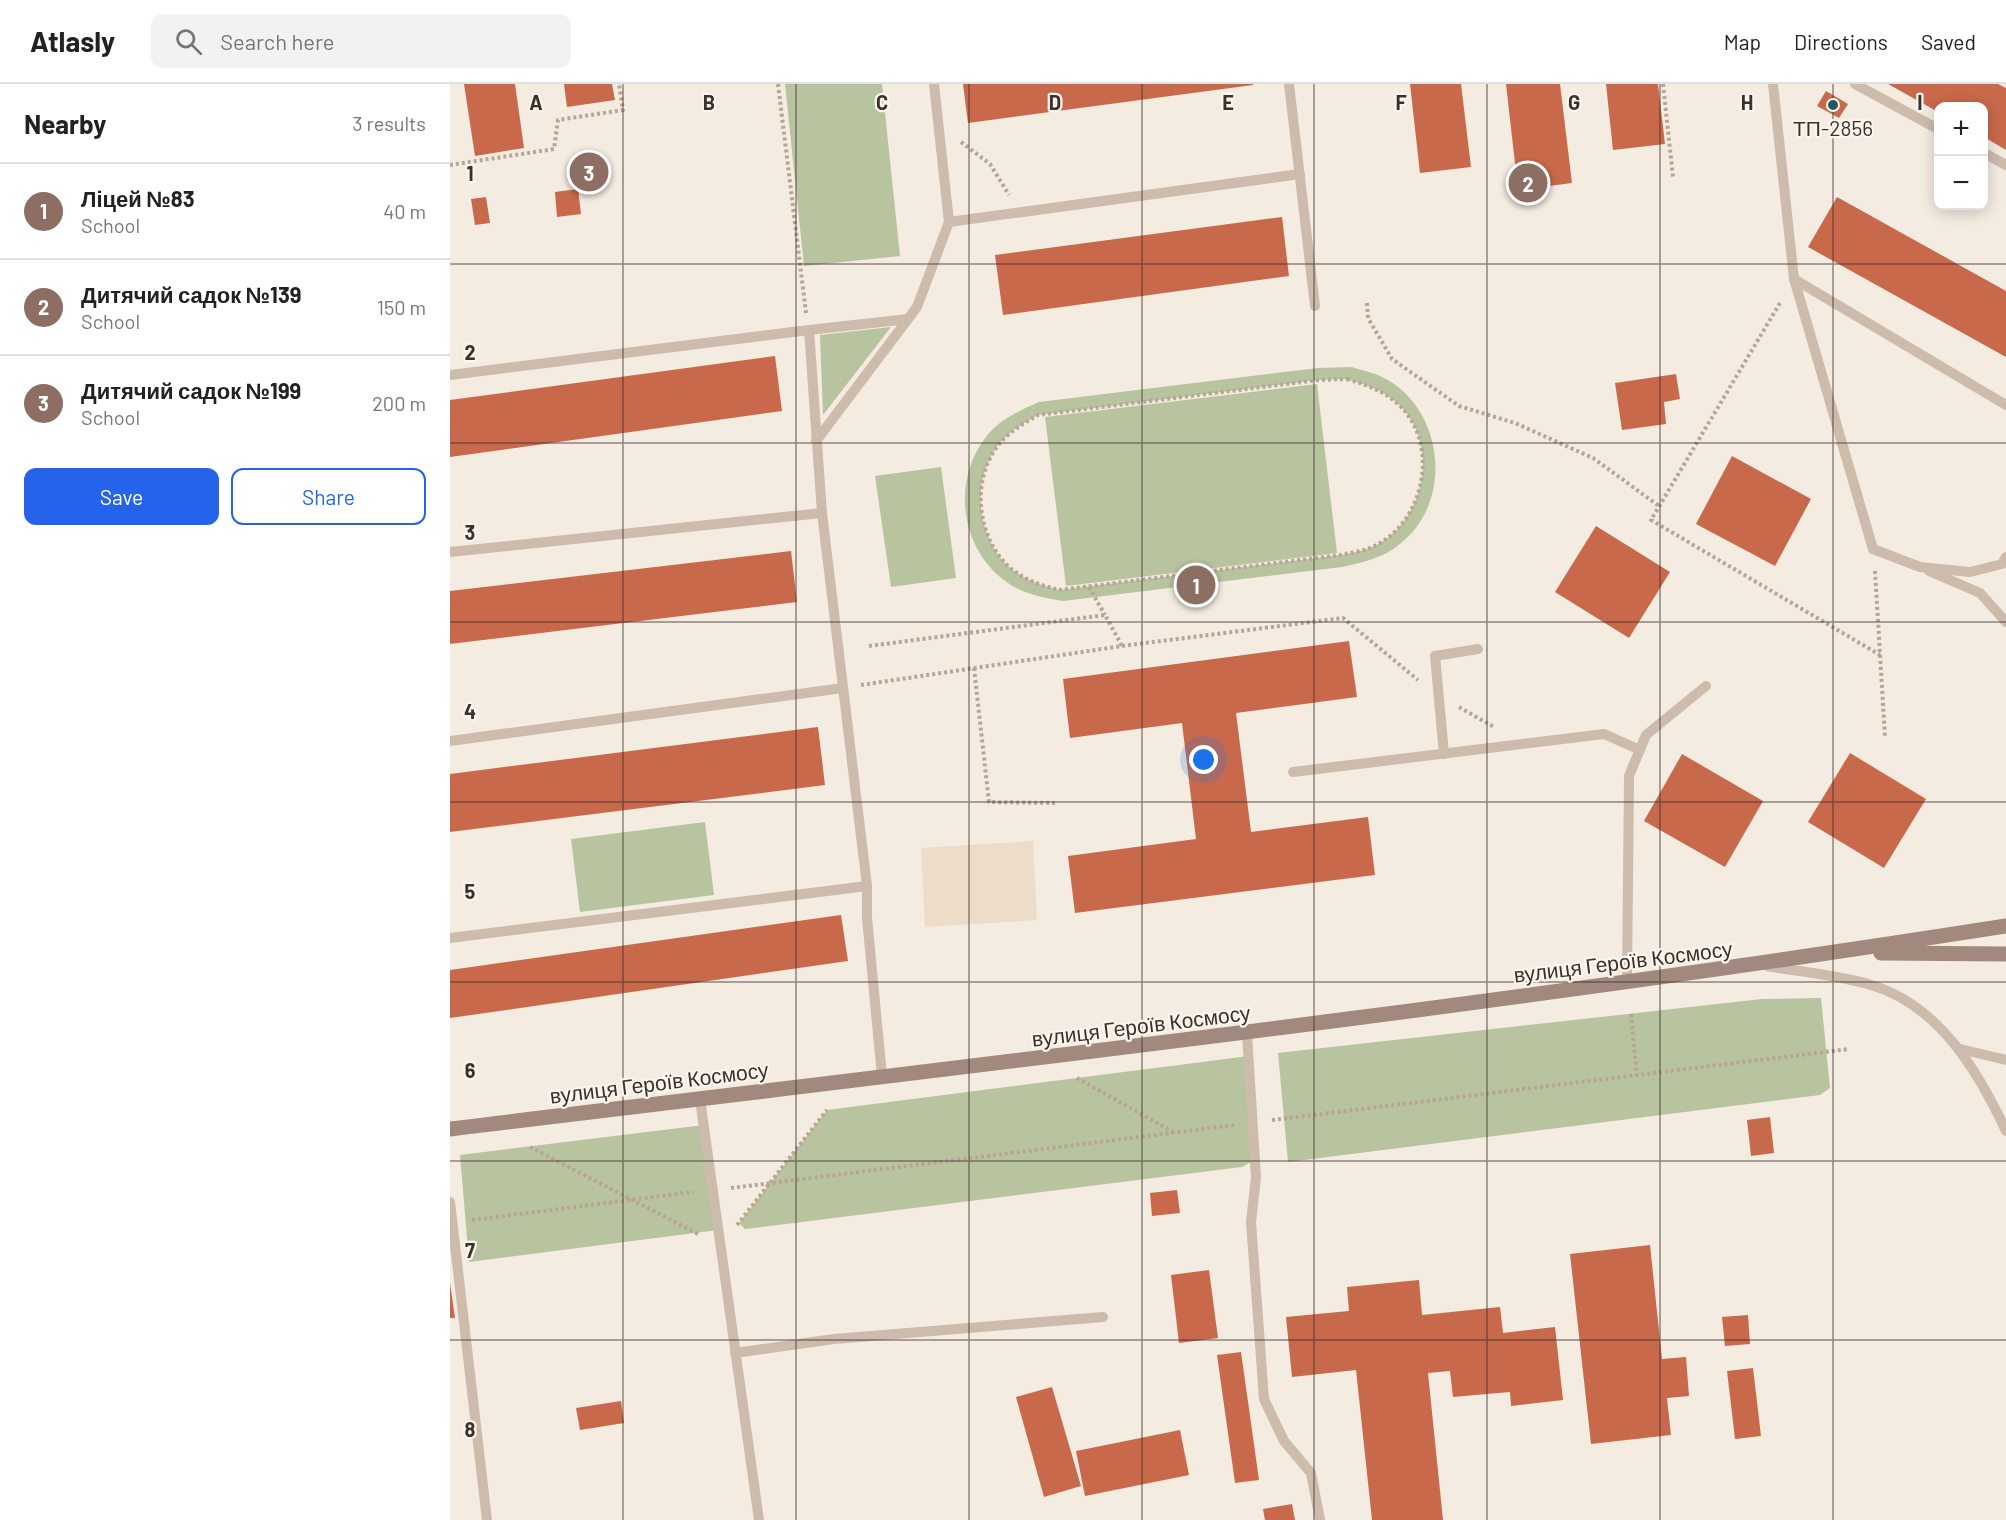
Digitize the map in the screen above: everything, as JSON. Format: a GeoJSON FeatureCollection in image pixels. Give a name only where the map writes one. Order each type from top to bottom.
{"type":"FeatureCollection","features":[{"type":"Feature","properties":{"kind":"main road","name":"вулиця Героїв Космосу"},"geometry":{"type":"LineString","coordinates":[[450,1129],[1247,1034],[1627,981],[1761,965],[2006,926]]}},
{"type":"Feature","properties":{"kind":"main road","name":"вулиця Героїв Космосу"},"geometry":{"type":"LineString","coordinates":[[1836,952],[2006,954]]}},
{"type":"Feature","properties":{"kind":"lane"},"geometry":{"type":"LineString","coordinates":[[816,441],[917,307],[949,222],[934,84]]}},
{"type":"Feature","properties":{"kind":"lane"},"geometry":{"type":"LineString","coordinates":[[1289,84],[1315,306]]}},
{"type":"Feature","properties":{"kind":"lane"},"geometry":{"type":"LineString","coordinates":[[1773,84],[1794,279],[1874,549],[1980,593],[2006,622]]}},
{"type":"Feature","properties":{"kind":"lane"},"geometry":{"type":"LineString","coordinates":[[1856,84],[1934,127]]}},
{"type":"Feature","properties":{"kind":"lane"},"geometry":{"type":"LineString","coordinates":[[1988,156],[2006,165]]}},
{"type":"Feature","properties":{"kind":"lane"},"geometry":{"type":"LineString","coordinates":[[949,222],[1300,174]]}},
{"type":"Feature","properties":{"kind":"lane"},"geometry":{"type":"LineString","coordinates":[[1794,279],[2006,405]]}},
{"type":"Feature","properties":{"kind":"lane"},"geometry":{"type":"LineString","coordinates":[[450,375],[809,330],[908,320]]}},
{"type":"Feature","properties":{"kind":"lane"},"geometry":{"type":"LineString","coordinates":[[809,330],[822,513],[867,886],[867,918],[882,1076]]}},
{"type":"Feature","properties":{"kind":"lane"},"geometry":{"type":"LineString","coordinates":[[450,552],[822,513]]}},
{"type":"Feature","properties":{"kind":"lane"},"geometry":{"type":"LineString","coordinates":[[1920,567],[1970,572],[2002,564],[2006,557]]}},
{"type":"Feature","properties":{"kind":"lane"},"geometry":{"type":"LineString","coordinates":[[1444,754],[1435,656],[1478,649]]}},
{"type":"Feature","properties":{"kind":"lane"},"geometry":{"type":"LineString","coordinates":[[1627,981],[1629,776],[1646,735],[1706,686]]}},
{"type":"Feature","properties":{"kind":"lane"},"geometry":{"type":"LineString","coordinates":[[450,741],[843,688]]}},
{"type":"Feature","properties":{"kind":"lane"},"geometry":{"type":"LineString","coordinates":[[1293,772],[1604,734],[1640,750]]}},
{"type":"Feature","properties":{"kind":"lane"},"geometry":{"type":"LineString","coordinates":[[450,938],[867,886]]}},
{"type":"Feature","properties":{"kind":"lane"},"geometry":{"type":"LineString","coordinates":[[1761,965],[1855,981],[1883,989],[1910,1004],[1960,1049],[1988,1092],[2006,1131]]}},
{"type":"Feature","properties":{"kind":"lane"},"geometry":{"type":"LineString","coordinates":[[1247,1034],[1256,1178],[1251,1222],[1264,1399],[1284,1441],[1311,1473],[1320,1520]]}},
{"type":"Feature","properties":{"kind":"lane"},"geometry":{"type":"LineString","coordinates":[[1960,1049],[2006,1060]]}},
{"type":"Feature","properties":{"kind":"lane"},"geometry":{"type":"LineString","coordinates":[[700,1099],[759,1520]]}},
{"type":"Feature","properties":{"kind":"lane"},"geometry":{"type":"LineString","coordinates":[[450,1202],[487,1520]]}},
{"type":"Feature","properties":{"kind":"lane"},"geometry":{"type":"LineString","coordinates":[[735,1353],[802,1344],[1102,1317]]}},
{"type":"Feature","properties":{"kind":"lane"},"geometry":{"type":"LineString","coordinates":[[802,1344],[803,1356]]}},
{"type":"Feature","properties":{"kind":"path"},"geometry":{"type":"LineString","coordinates":[[450,165],[554,149],[558,120],[623,110],[619,84]]}},
{"type":"Feature","properties":{"kind":"path"},"geometry":{"type":"LineString","coordinates":[[778,84],[809,330]]}},
{"type":"Feature","properties":{"kind":"path"},"geometry":{"type":"LineString","coordinates":[[1663,84],[1673,177]]}},
{"type":"Feature","properties":{"kind":"path"},"geometry":{"type":"LineString","coordinates":[[939,125],[990,164],[1020,213]]}},
{"type":"Feature","properties":{"kind":"path"},"geometry":{"type":"LineString","coordinates":[[1794,279],[1651,520],[1880,655]]}},
{"type":"Feature","properties":{"kind":"path"},"geometry":{"type":"LineString","coordinates":[[1367,303],[1368,318],[1392,359],[1459,406],[1515,423],[1593,458],[1659,506]]}},
{"type":"Feature","properties":{"kind":"path"},"geometry":{"type":"LineString","coordinates":[[1347,379],[1375,388],[1398,405],[1415,428],[1423,456],[1422,485],[1411,512],[1393,534],[1368,549],[1340,555],[1089,587],[1059,590],[1031,582],[1007,564],[989,540],[981,511],[982,481],[993,453],[1012,430],[1038,415],[1318,380],[1347,379]]}},
{"type":"Feature","properties":{"kind":"path"},"geometry":{"type":"LineString","coordinates":[[1874,549],[1885,737]]}},
{"type":"Feature","properties":{"kind":"path"},"geometry":{"type":"LineString","coordinates":[[1089,587],[1122,646]]}},
{"type":"Feature","properties":{"kind":"path"},"geometry":{"type":"LineString","coordinates":[[869,646],[1105,615]]}},
{"type":"Feature","properties":{"kind":"path"},"geometry":{"type":"LineString","coordinates":[[843,688],[1122,646],[1343,618],[1438,696],[1526,744]]}},
{"type":"Feature","properties":{"kind":"path"},"geometry":{"type":"LineString","coordinates":[[974,668],[989,802],[1055,803]]}},
{"type":"Feature","properties":{"kind":"path"},"geometry":{"type":"LineString","coordinates":[[1631,1014],[1637,1075]]}},
{"type":"Feature","properties":{"kind":"path"},"geometry":{"type":"LineString","coordinates":[[452,1222],[1849,1049]]}},
{"type":"Feature","properties":{"kind":"path"},"geometry":{"type":"LineString","coordinates":[[1077,1078],[1175,1133]]}},
{"type":"Feature","properties":{"kind":"green space"},"geometry":{"type":"Polygon","coordinates":[[[785,84],[882,84],[900,256],[804,266],[785,84]]]}},
{"type":"Feature","properties":{"kind":"green space"},"geometry":{"type":"Polygon","coordinates":[[[891,327],[823,415],[820,335],[891,327]]]}},
{"type":"Feature","properties":{"kind":"green space"},"geometry":{"type":"Polygon","coordinates":[[[1351,367],[1382,377],[1403,391],[1418,409],[1429,431],[1435,455],[1435,479],[1429,503],[1418,525],[1401,543],[1381,556],[1342,567],[1063,601],[1017,589],[989,566],[978,550],[970,532],[966,512],[965,492],[968,473],[975,454],[986,437],[997,425],[1017,412],[1039,402],[1318,368],[1351,367]],[[1347,379],[1318,380],[1038,415],[1002,441],[986,466],[981,496],[984,526],[997,553],[1006,564],[1024,578],[1059,590],[1340,555],[1367,549],[1387,539],[1402,524],[1414,505],[1421,484],[1423,462],[1420,440],[1411,420],[1397,403],[1380,391],[1347,379]]]}},
{"type":"Feature","properties":{"kind":"green space"},"geometry":{"type":"Polygon","coordinates":[[[1317,384],[1337,553],[1066,586],[1045,417],[1317,384]]]}},
{"type":"Feature","properties":{"kind":"green space"},"geometry":{"type":"Polygon","coordinates":[[[941,467],[956,578],[891,587],[875,476],[941,467]]]}},
{"type":"Feature","properties":{"kind":"green space"},"geometry":{"type":"Polygon","coordinates":[[[705,822],[714,895],[580,912],[571,839],[705,822]]]}},
{"type":"Feature","properties":{"kind":"green space"},"geometry":{"type":"Polygon","coordinates":[[[1821,998],[1830,1088],[1820,1095],[1288,1162],[1278,1053],[1762,999],[1821,998]]]}},
{"type":"Feature","properties":{"kind":"green space"},"geometry":{"type":"Polygon","coordinates":[[[1249,1056],[1255,1160],[1242,1167],[745,1229],[739,1223],[827,1110],[1249,1056]]]}},
{"type":"Feature","properties":{"kind":"green space"},"geometry":{"type":"Polygon","coordinates":[[[704,1125],[718,1230],[469,1262],[460,1155],[704,1125]]]}},
{"type":"Feature","properties":{"kind":"shaded area"},"geometry":{"type":"Polygon","coordinates":[[[1033,841],[1037,920],[925,927],[921,848],[1033,841]]]}},
{"type":"Feature","properties":{"kind":"building"},"geometry":{"type":"Polygon","coordinates":[[[464,84],[515,84],[524,148],[475,156],[464,84]]]}},
{"type":"Feature","properties":{"kind":"building"},"geometry":{"type":"Polygon","coordinates":[[[564,84],[612,84],[615,100],[567,107],[564,84]]]}},
{"type":"Feature","properties":{"kind":"building"},"geometry":{"type":"Polygon","coordinates":[[[963,84],[1253,84],[1253,85],[968,123],[963,84]]]}},
{"type":"Feature","properties":{"kind":"building"},"geometry":{"type":"Polygon","coordinates":[[[1410,84],[1461,84],[1471,167],[1420,173],[1410,84]]]}},
{"type":"Feature","properties":{"kind":"building"},"geometry":{"type":"Polygon","coordinates":[[[1506,84],[1560,84],[1572,183],[1518,190],[1506,84]]]}},
{"type":"Feature","properties":{"kind":"building"},"geometry":{"type":"Polygon","coordinates":[[[1606,84],[1658,84],[1665,144],[1613,150],[1606,84]]]}},
{"type":"Feature","properties":{"kind":"building"},"geometry":{"type":"Polygon","coordinates":[[[1888,84],[1998,84],[2006,88],[2006,150],[1988,139],[1988,102],[1934,102],[1934,110],[1888,84]]]}},
{"type":"Feature","properties":{"kind":"building","name":"ТП-2856"},"geometry":{"type":"Polygon","coordinates":[[[1826,91],[1848,104],[1839,118],[1817,106],[1826,91]]]}},
{"type":"Feature","properties":{"kind":"building"},"geometry":{"type":"Polygon","coordinates":[[[578,189],[581,214],[557,217],[555,192],[578,189]]]}},
{"type":"Feature","properties":{"kind":"building"},"geometry":{"type":"Polygon","coordinates":[[[486,197],[490,223],[475,225],[471,199],[486,197]]]}},
{"type":"Feature","properties":{"kind":"building"},"geometry":{"type":"Polygon","coordinates":[[[1837,197],[2006,291],[2006,357],[1808,247],[1837,197]]]}},
{"type":"Feature","properties":{"kind":"building"},"geometry":{"type":"Polygon","coordinates":[[[1282,217],[1289,276],[1003,315],[995,255],[1282,217]]]}},
{"type":"Feature","properties":{"kind":"building"},"geometry":{"type":"Polygon","coordinates":[[[775,356],[782,411],[450,457],[450,400],[775,356]]]}},
{"type":"Feature","properties":{"kind":"building"},"geometry":{"type":"Polygon","coordinates":[[[1676,374],[1680,399],[1664,402],[1666,424],[1622,430],[1615,383],[1676,374]]]}},
{"type":"Feature","properties":{"kind":"building"},"geometry":{"type":"Polygon","coordinates":[[[1732,456],[1811,499],[1775,566],[1696,524],[1732,456]]]}},
{"type":"Feature","properties":{"kind":"building"},"geometry":{"type":"Polygon","coordinates":[[[1596,526],[1670,572],[1629,638],[1555,592],[1596,526]]]}},
{"type":"Feature","properties":{"kind":"building"},"geometry":{"type":"Polygon","coordinates":[[[791,551],[797,602],[450,644],[450,591],[791,551]]]}},
{"type":"Feature","properties":{"kind":"building"},"geometry":{"type":"Polygon","coordinates":[[[1349,641],[1357,697],[1236,713],[1251,832],[1368,817],[1375,875],[1075,913],[1068,856],[1196,839],[1182,723],[1070,738],[1063,679],[1349,641]]]}},
{"type":"Feature","properties":{"kind":"building"},"geometry":{"type":"Polygon","coordinates":[[[818,727],[825,785],[450,832],[450,774],[818,727]]]}},
{"type":"Feature","properties":{"kind":"building"},"geometry":{"type":"Polygon","coordinates":[[[1850,753],[1926,799],[1884,868],[1808,822],[1850,753]]]}},
{"type":"Feature","properties":{"kind":"building"},"geometry":{"type":"Polygon","coordinates":[[[1682,754],[1763,801],[1725,867],[1644,821],[1682,754]]]}},
{"type":"Feature","properties":{"kind":"building"},"geometry":{"type":"Polygon","coordinates":[[[841,915],[848,961],[450,1018],[450,970],[841,915]]]}},
{"type":"Feature","properties":{"kind":"building"},"geometry":{"type":"Polygon","coordinates":[[[1770,1117],[1774,1153],[1751,1156],[1747,1120],[1770,1117]]]}},
{"type":"Feature","properties":{"kind":"building"},"geometry":{"type":"Polygon","coordinates":[[[1177,1190],[1180,1213],[1152,1216],[1150,1193],[1177,1190]]]}},
{"type":"Feature","properties":{"kind":"building"},"geometry":{"type":"Polygon","coordinates":[[[1650,1245],[1662,1359],[1686,1357],[1689,1396],[1667,1398],[1671,1435],[1591,1444],[1570,1254],[1650,1245]]]}},
{"type":"Feature","properties":{"kind":"building"},"geometry":{"type":"Polygon","coordinates":[[[1209,1270],[1218,1338],[1179,1343],[1171,1275],[1209,1270]]]}},
{"type":"Feature","properties":{"kind":"building"},"geometry":{"type":"Polygon","coordinates":[[[1419,1280],[1422,1315],[1500,1307],[1503,1333],[1555,1327],[1563,1400],[1511,1406],[1510,1392],[1453,1397],[1450,1371],[1428,1373],[1443,1520],[1372,1520],[1356,1370],[1292,1377],[1286,1317],[1349,1311],[1347,1287],[1419,1280]]]}},
{"type":"Feature","properties":{"kind":"building"},"geometry":{"type":"Polygon","coordinates":[[[450,1283],[455,1318],[450,1318],[450,1283]]]}},
{"type":"Feature","properties":{"kind":"building"},"geometry":{"type":"Polygon","coordinates":[[[1748,1315],[1750,1344],[1725,1346],[1722,1317],[1748,1315]]]}},
{"type":"Feature","properties":{"kind":"building"},"geometry":{"type":"Polygon","coordinates":[[[1241,1352],[1259,1480],[1235,1483],[1217,1355],[1241,1352]]]}},
{"type":"Feature","properties":{"kind":"building"},"geometry":{"type":"Polygon","coordinates":[[[1753,1368],[1761,1436],[1735,1439],[1727,1371],[1753,1368]]]}},
{"type":"Feature","properties":{"kind":"building"},"geometry":{"type":"Polygon","coordinates":[[[1052,1387],[1081,1486],[1044,1497],[1016,1397],[1052,1387]]]}},
{"type":"Feature","properties":{"kind":"building"},"geometry":{"type":"Polygon","coordinates":[[[621,1401],[624,1423],[580,1430],[576,1408],[621,1401]]]}},
{"type":"Feature","properties":{"kind":"building"},"geometry":{"type":"Polygon","coordinates":[[[1180,1430],[1189,1475],[1085,1496],[1076,1451],[1180,1430]]]}},
{"type":"Feature","properties":{"kind":"building"},"geometry":{"type":"Polygon","coordinates":[[[1292,1504],[1295,1520],[1265,1520],[1263,1509],[1292,1504]]]}},
{"type":"Feature","properties":{"kind":"place","name":"ТП-2856"},"geometry":{"type":"Point","coordinates":[1833,105]}},
{"type":"Feature","properties":{"kind":"place","name":"Дитячий садок №199"},"geometry":{"type":"Point","coordinates":[589,172]}},
{"type":"Feature","properties":{"kind":"place","name":"Дитячий садок №139"},"geometry":{"type":"Point","coordinates":[1528,183]}},
{"type":"Feature","properties":{"kind":"place","name":"Ліцей №83"},"geometry":{"type":"Point","coordinates":[1196,585]}}]}
